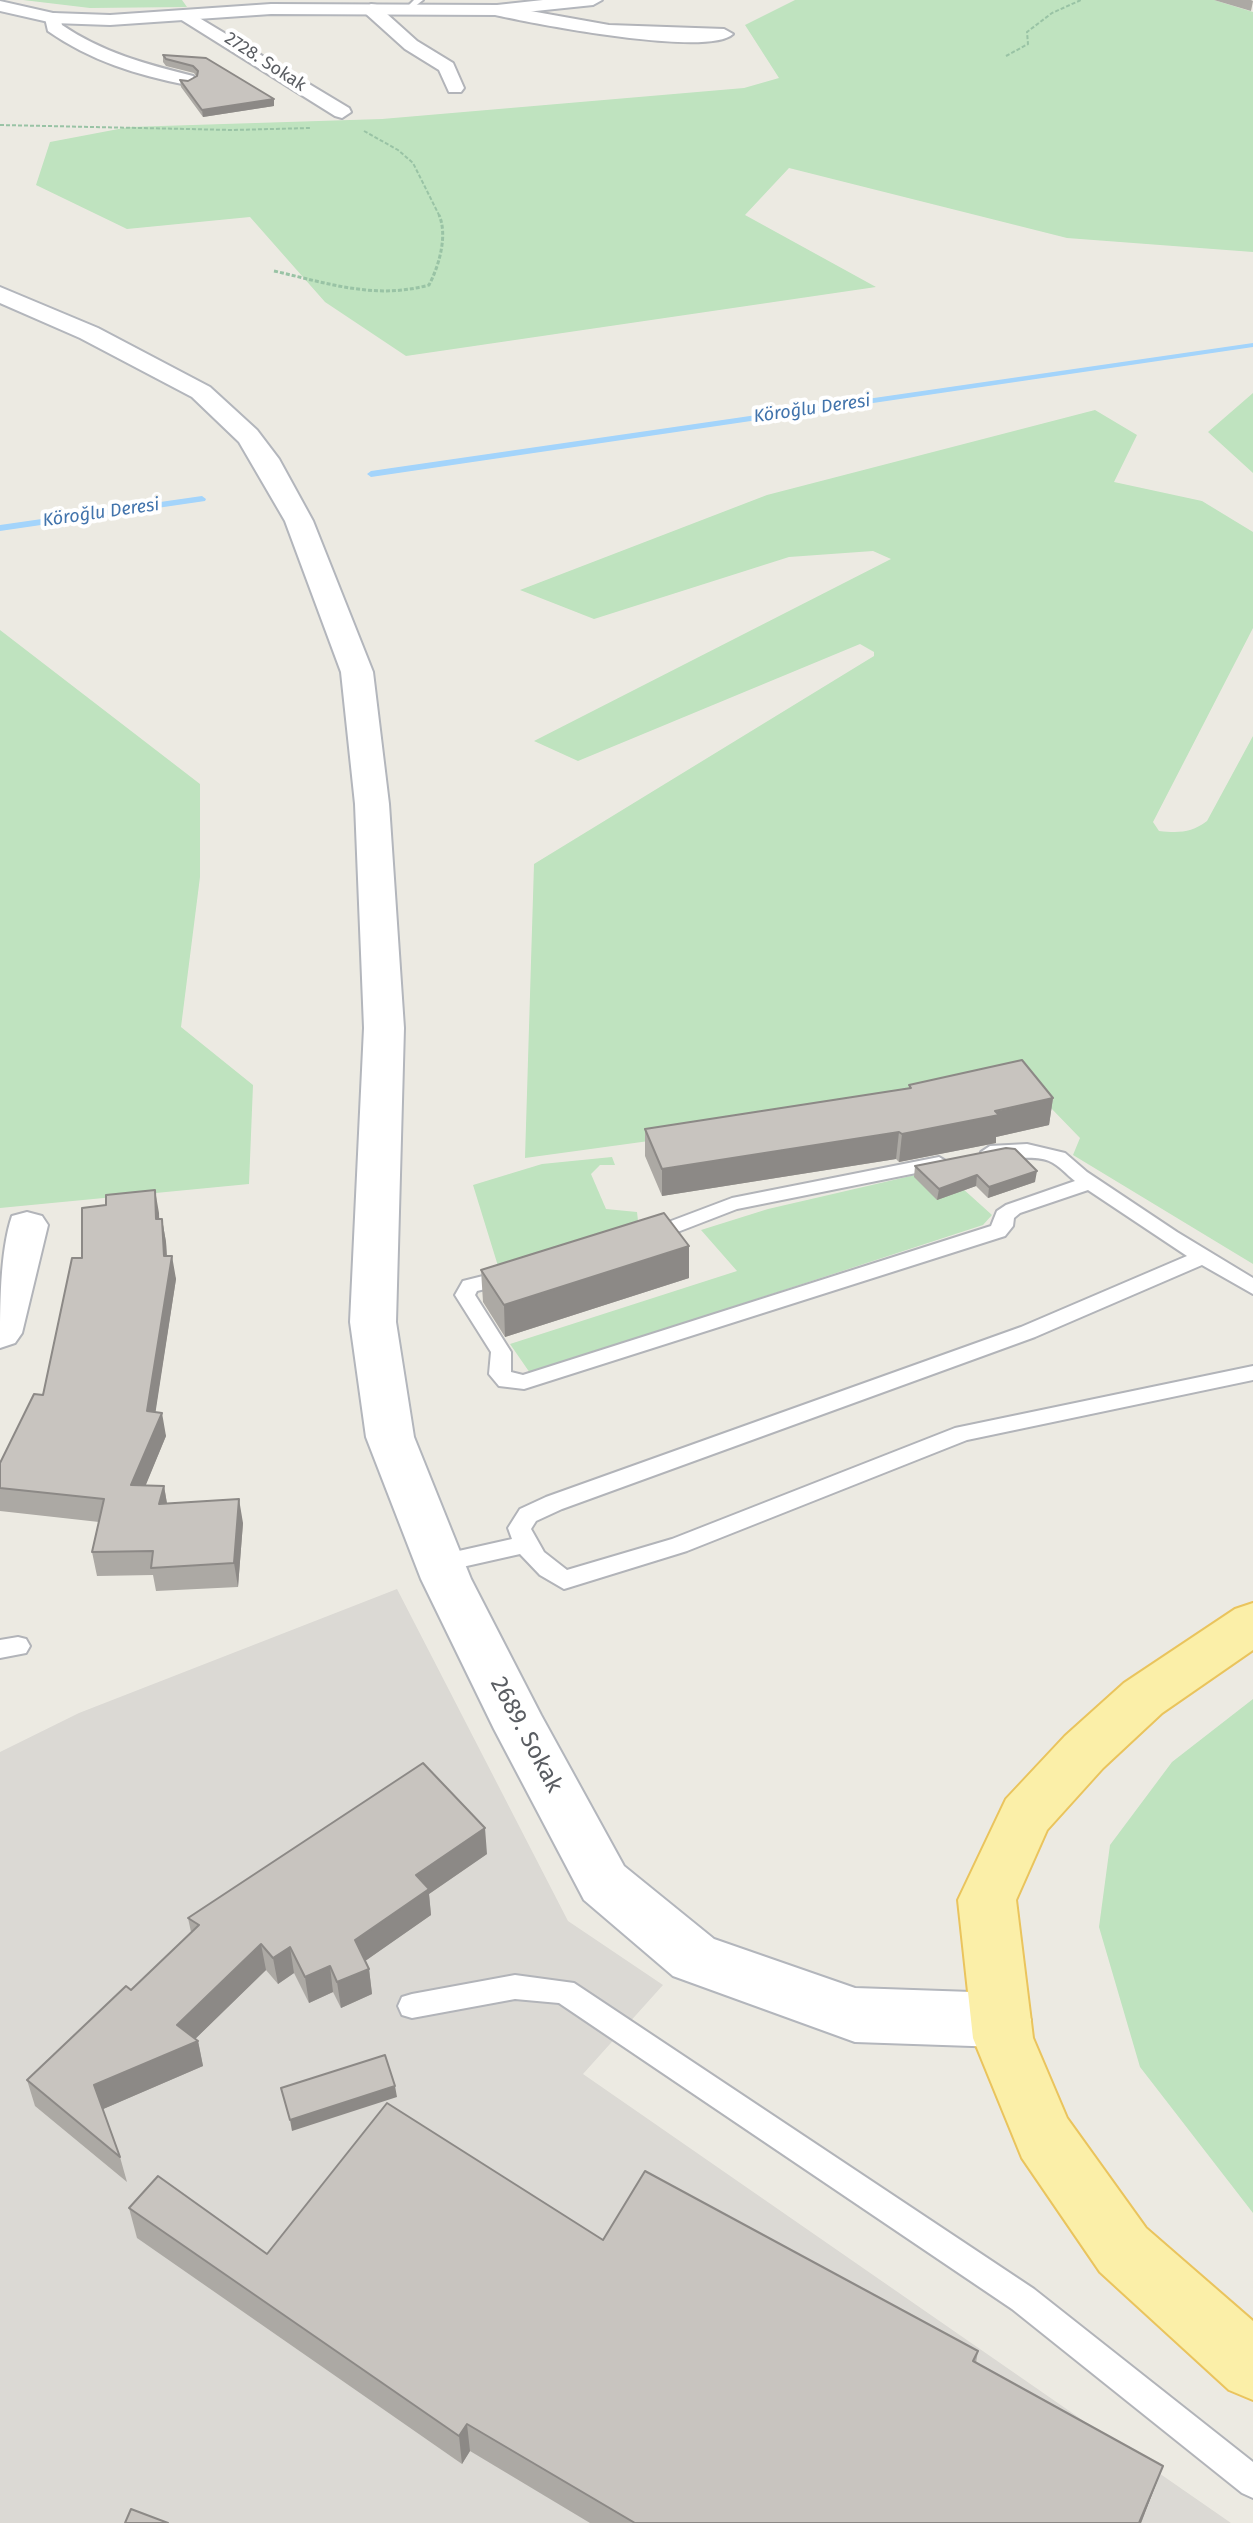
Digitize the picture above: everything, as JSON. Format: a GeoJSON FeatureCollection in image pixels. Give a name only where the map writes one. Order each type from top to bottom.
{"type":"FeatureCollection","features":[{"type":"Feature","properties":{"kind":"main road"},"geometry":{"type":"LineString","coordinates":[[0,6],[53,18],[110,20],[186,15],[225,6],[315,4],[371,9],[412,5],[497,10],[593,0]]}},
{"type":"Feature","properties":{"kind":"main road","name":"2689. Sokak"},"geometry":{"type":"LineString","coordinates":[[0,294],[89,333],[201,392],[248,436],[265,459],[299,521],[357,672],[372,804],[384,1028],[373,1322],[390,1437],[440,1563],[521,1729],[604,1883],[694,1958],[855,2015],[1001,2020]]}},
{"type":"Feature","properties":{"kind":"main road"},"geometry":{"type":"LineString","coordinates":[[1253,1623],[1143,1698],[1084,1752],[1026,1815],[987,1900],[1003,2038],[1044,2137],[1123,2250],[1253,2366]]}},
{"type":"Feature","properties":{"kind":"street"},"geometry":{"type":"LineString","coordinates":[[371,9],[411,45],[447,67],[455,88]]}},
{"type":"Feature","properties":{"kind":"street"},"geometry":{"type":"LineString","coordinates":[[497,10],[537,21],[671,37],[724,34]]}},
{"type":"Feature","properties":{"kind":"street","name":"2728. Sokak"},"geometry":{"type":"LineString","coordinates":[[186,15],[348,119]]}},
{"type":"Feature","properties":{"kind":"street"},"geometry":{"type":"LineString","coordinates":[[53,18],[54,27],[63,34],[114,62],[187,80]]}},
{"type":"Feature","properties":{"kind":"street"},"geometry":{"type":"LineString","coordinates":[[114,62],[135,83]]}},
{"type":"Feature","properties":{"kind":"street"},"geometry":{"type":"LineString","coordinates":[[0,1333],[27,1225]]}},
{"type":"Feature","properties":{"kind":"lane"},"geometry":{"type":"LineString","coordinates":[[623,1244],[732,1204],[1004,1150],[1044,1152],[1058,1157],[1089,1183],[1253,1287]]}},
{"type":"Feature","properties":{"kind":"lane"},"geometry":{"type":"LineString","coordinates":[[524,1272],[470,1286],[465,1295],[501,1352],[500,1374],[506,1381],[524,1382],[998,1231],[1003,1226],[1004,1215],[1013,1209],[1089,1183]]}},
{"type":"Feature","properties":{"kind":"lane"},"geometry":{"type":"LineString","coordinates":[[1203,1257],[1028,1332],[554,1503],[528,1515],[519,1528],[524,1545],[534,1560],[564,1580],[679,1545],[963,1433],[1253,1373]]}},
{"type":"Feature","properties":{"kind":"lane"},"geometry":{"type":"LineString","coordinates":[[440,1563],[524,1545]]}},
{"type":"Feature","properties":{"kind":"lane"},"geometry":{"type":"LineString","coordinates":[[412,2006],[515,1987],[564,1991],[1023,2299],[1253,2482]]}},
{"type":"Feature","properties":{"kind":"path"},"geometry":{"type":"LineString","coordinates":[[1006,56],[1028,44],[1027,32],[1052,13],[1081,0]]}},
{"type":"Feature","properties":{"kind":"path"},"geometry":{"type":"LineString","coordinates":[[0,125],[68,124],[250,131],[348,119],[413,163],[444,226],[436,272],[429,285],[409,292],[380,293],[340,289],[274,271]]}},
{"type":"Feature","properties":{"kind":"shaded area"},"geometry":{"type":"Polygon","coordinates":[[[397,1589],[568,1921],[663,1985],[583,2074],[1231,2523],[0,2523],[0,1752],[79,1713],[397,1589]]]}},
{"type":"Feature","properties":{"kind":"green space"},"geometry":{"type":"Polygon","coordinates":[[[23,0],[182,0],[187,7],[90,8],[23,0]]]}},
{"type":"Feature","properties":{"kind":"green space"},"geometry":{"type":"Polygon","coordinates":[[[795,0],[1214,0],[1253,12],[1253,252],[1067,238],[789,168],[745,215],[876,287],[406,356],[325,302],[250,217],[127,229],[36,185],[50,142],[129,127],[382,119],[744,88],[779,78],[745,25],[795,0]]]}},
{"type":"Feature","properties":{"kind":"green space"},"geometry":{"type":"Polygon","coordinates":[[[1253,393],[1253,473],[1208,432],[1253,393]]]}},
{"type":"Feature","properties":{"kind":"green space"},"geometry":{"type":"Polygon","coordinates":[[[1095,410],[1137,435],[1114,482],[1202,501],[1253,532],[1253,628],[1153,822],[1159,831],[1179,832],[1196,828],[1207,821],[1253,736],[1253,1264],[1073,1155],[1080,1138],[1019,1075],[853,1113],[525,1158],[534,864],[874,656],[874,652],[860,644],[578,761],[534,741],[891,559],[873,551],[789,557],[594,619],[520,590],[767,495],[1095,410]]]}},
{"type":"Feature","properties":{"kind":"green space"},"geometry":{"type":"Polygon","coordinates":[[[0,630],[200,784],[200,877],[181,1027],[253,1085],[249,1184],[0,1208],[0,630]]]}},
{"type":"Feature","properties":{"kind":"green space"},"geometry":{"type":"Polygon","coordinates":[[[612,1157],[615,1165],[600,1165],[591,1174],[606,1209],[637,1212],[639,1229],[498,1266],[473,1185],[542,1164],[612,1157]]]}},
{"type":"Feature","properties":{"kind":"green space"},"geometry":{"type":"Polygon","coordinates":[[[941,1169],[992,1215],[983,1225],[530,1373],[510,1344],[737,1271],[701,1230],[768,1209],[941,1169]]]}},
{"type":"Feature","properties":{"kind":"green space"},"geometry":{"type":"Polygon","coordinates":[[[1253,1699],[1253,2213],[1140,2067],[1099,1927],[1110,1845],[1172,1762],[1253,1699]]]}},
{"type":"Feature","properties":{"kind":"building"},"geometry":{"type":"Polygon","coordinates":[[[163,55],[206,58],[274,99],[202,110],[180,80],[188,81],[197,76],[198,71],[193,66],[166,59],[163,55]]]}},
{"type":"Feature","properties":{"kind":"building"},"geometry":{"type":"Polygon","coordinates":[[[1022,1060],[1053,1098],[995,1111],[999,1115],[902,1134],[899,1132],[662,1169],[645,1129],[911,1088],[909,1085],[1022,1060]]]}},
{"type":"Feature","properties":{"kind":"building"},"geometry":{"type":"Polygon","coordinates":[[[1006,1148],[1015,1149],[1037,1171],[989,1187],[977,1175],[939,1189],[915,1166],[1006,1148]]]}},
{"type":"Feature","properties":{"kind":"building"},"geometry":{"type":"Polygon","coordinates":[[[155,1190],[156,1219],[162,1219],[164,1256],[172,1256],[147,1411],[162,1413],[131,1485],[164,1486],[159,1504],[239,1499],[234,1563],[151,1568],[153,1551],[92,1552],[104,1499],[0,1488],[0,1463],[34,1394],[43,1395],[72,1258],[82,1258],[82,1208],[106,1205],[106,1195],[155,1190]]]}},
{"type":"Feature","properties":{"kind":"building"},"geometry":{"type":"Polygon","coordinates":[[[664,1213],[689,1246],[504,1305],[481,1270],[664,1213]]]}},
{"type":"Feature","properties":{"kind":"building"},"geometry":{"type":"Polygon","coordinates":[[[423,1763],[485,1828],[416,1875],[429,1889],[355,1940],[369,1969],[337,1982],[330,1966],[305,1977],[290,1947],[273,1958],[261,1944],[177,2025],[198,2041],[94,2085],[120,2157],[27,2080],[126,1986],[131,1990],[199,1925],[188,1918],[423,1763]]]}},
{"type":"Feature","properties":{"kind":"building"},"geometry":{"type":"Polygon","coordinates":[[[385,2055],[395,2086],[290,2120],[281,2088],[385,2055]]]}},
{"type":"Feature","properties":{"kind":"building"},"geometry":{"type":"Polygon","coordinates":[[[387,2103],[603,2240],[645,2171],[978,2351],[973,2361],[1163,2466],[1139,2523],[635,2523],[467,2424],[459,2436],[129,2208],[158,2176],[267,2254],[387,2103]]]}},
{"type":"Feature","properties":{"kind":"building"},"geometry":{"type":"Polygon","coordinates":[[[131,2509],[168,2523],[125,2523],[131,2509]]]}},
{"type":"Feature","properties":{"kind":"waterway","name":"Köroğlu Deresi"},"geometry":{"type":"LineString","coordinates":[[371,474],[1253,345]]}},
{"type":"Feature","properties":{"kind":"waterway","name":"Köroğlu Deresi"},"geometry":{"type":"LineString","coordinates":[[0,528],[202,499]]}}]}
